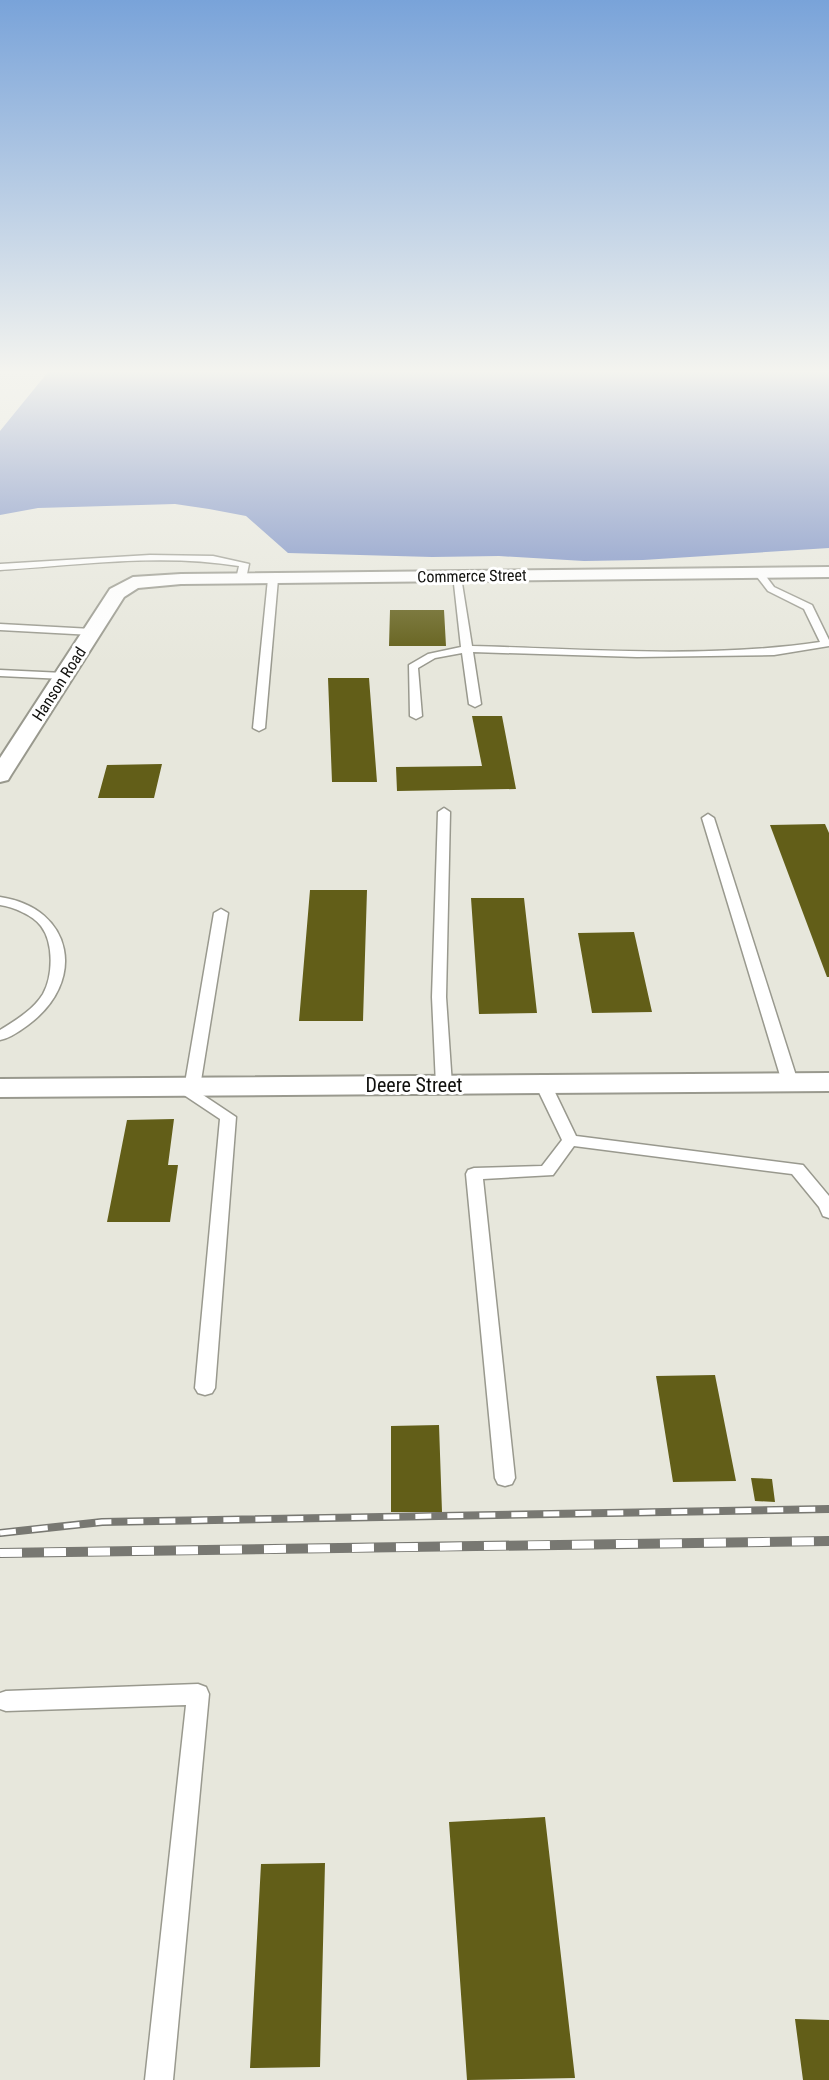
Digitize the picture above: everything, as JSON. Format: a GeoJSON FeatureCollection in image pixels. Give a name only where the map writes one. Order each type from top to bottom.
{"type":"FeatureCollection","features":[{"type":"Feature","properties":{"kind":"street","name":"Commerce Street"},"geometry":{"type":"LineString","coordinates":[[117,593],[133,583],[181,579],[829,572]]}},
{"type":"Feature","properties":{"kind":"street","name":"Hanson Road"},"geometry":{"type":"LineString","coordinates":[[0,775],[117,593]]}},
{"type":"Feature","properties":{"kind":"street","name":"Deere Street"},"geometry":{"type":"LineString","coordinates":[[0,1088],[829,1082]]}},
{"type":"Feature","properties":{"kind":"lane"},"geometry":{"type":"LineString","coordinates":[[0,567],[150,558],[213,559],[244,564],[241,579]]}},
{"type":"Feature","properties":{"kind":"lane"},"geometry":{"type":"LineString","coordinates":[[416,716],[413,667],[432,656],[465,649],[637,654],[774,652],[826,644],[808,607],[771,589],[759,573]]}},
{"type":"Feature","properties":{"kind":"lane"},"geometry":{"type":"LineString","coordinates":[[456,577],[475,704]]}},
{"type":"Feature","properties":{"kind":"lane"},"geometry":{"type":"LineString","coordinates":[[259,728],[273,579]]}},
{"type":"Feature","properties":{"kind":"lane"},"geometry":{"type":"LineString","coordinates":[[0,627],[92,632]]}},
{"type":"Feature","properties":{"kind":"lane"},"geometry":{"type":"LineString","coordinates":[[0,673],[64,676]]}},
{"type":"Feature","properties":{"kind":"lane"},"geometry":{"type":"LineString","coordinates":[[444,812],[439,997],[444,1085]]}},
{"type":"Feature","properties":{"kind":"lane"},"geometry":{"type":"LineString","coordinates":[[708,818],[790,1082]]}},
{"type":"Feature","properties":{"kind":"lane"},"geometry":{"type":"LineString","coordinates":[[0,901],[13,902],[46,923],[57,952],[55,985],[31,1019],[0,1036]]}},
{"type":"Feature","properties":{"kind":"lane"},"geometry":{"type":"LineString","coordinates":[[205,1388],[228,1117],[186,1087],[221,913]]}},
{"type":"Feature","properties":{"kind":"lane"},"geometry":{"type":"LineString","coordinates":[[543,1084],[570,1140]]}},
{"type":"Feature","properties":{"kind":"lane"},"geometry":{"type":"LineString","coordinates":[[570,1140],[797,1169],[828,1208]]}},
{"type":"Feature","properties":{"kind":"lane"},"geometry":{"type":"LineString","coordinates":[[505,1478],[474,1174],[547,1171],[570,1140]]}},
{"type":"Feature","properties":{"kind":"lane"},"geometry":{"type":"LineString","coordinates":[[6,1701],[198,1694],[159,2080]]}},
{"type":"Feature","properties":{"kind":"water"},"geometry":{"type":"Polygon","coordinates":[[[0,469],[829,469],[829,548],[643,560],[584,561],[499,556],[432,557],[288,553],[246,516],[175,504],[38,508],[0,515],[0,469]]]}},
{"type":"Feature","properties":{"kind":"building"},"geometry":{"type":"Polygon","coordinates":[[[390,610],[444,610],[446,646],[389,646],[390,610]]]}},
{"type":"Feature","properties":{"kind":"building"},"geometry":{"type":"Polygon","coordinates":[[[328,678],[369,678],[377,782],[332,782],[328,678]]]}},
{"type":"Feature","properties":{"kind":"building"},"geometry":{"type":"Polygon","coordinates":[[[472,716],[502,716],[516,789],[397,791],[396,767],[482,766],[472,716]]]}},
{"type":"Feature","properties":{"kind":"building"},"geometry":{"type":"Polygon","coordinates":[[[162,764],[154,798],[98,798],[107,765],[162,764]]]}},
{"type":"Feature","properties":{"kind":"building"},"geometry":{"type":"Polygon","coordinates":[[[825,824],[829,833],[829,977],[827,977],[770,825],[825,824]]]}},
{"type":"Feature","properties":{"kind":"building"},"geometry":{"type":"Polygon","coordinates":[[[310,890],[367,890],[363,1021],[299,1021],[310,890]]]}},
{"type":"Feature","properties":{"kind":"building"},"geometry":{"type":"Polygon","coordinates":[[[471,898],[524,898],[537,1013],[479,1014],[471,898]]]}},
{"type":"Feature","properties":{"kind":"building"},"geometry":{"type":"Polygon","coordinates":[[[634,932],[652,1012],[592,1013],[578,933],[634,932]]]}},
{"type":"Feature","properties":{"kind":"building"},"geometry":{"type":"Polygon","coordinates":[[[174,1119],[168,1165],[178,1165],[170,1222],[107,1222],[127,1120],[174,1119]]]}},
{"type":"Feature","properties":{"kind":"building"},"geometry":{"type":"Polygon","coordinates":[[[715,1375],[736,1481],[673,1482],[656,1376],[715,1375]]]}},
{"type":"Feature","properties":{"kind":"building"},"geometry":{"type":"Polygon","coordinates":[[[439,1425],[442,1512],[391,1512],[391,1426],[439,1425]]]}},
{"type":"Feature","properties":{"kind":"building"},"geometry":{"type":"Polygon","coordinates":[[[751,1478],[772,1479],[775,1502],[755,1501],[751,1478]]]}},
{"type":"Feature","properties":{"kind":"building"},"geometry":{"type":"Polygon","coordinates":[[[545,1817],[575,2078],[467,2080],[449,1822],[545,1817]]]}},
{"type":"Feature","properties":{"kind":"building"},"geometry":{"type":"Polygon","coordinates":[[[325,1863],[320,2067],[250,2068],[261,1864],[325,1863]]]}},
{"type":"Feature","properties":{"kind":"building"},"geometry":{"type":"Polygon","coordinates":[[[795,2019],[829,2020],[829,2080],[803,2080],[795,2019]]]}},
{"type":"Feature","properties":{"kind":"railway"},"geometry":{"type":"LineString","coordinates":[[0,1533],[102,1522],[829,1509]]}},
{"type":"Feature","properties":{"kind":"railway"},"geometry":{"type":"LineString","coordinates":[[0,1553],[829,1541]]}}]}
